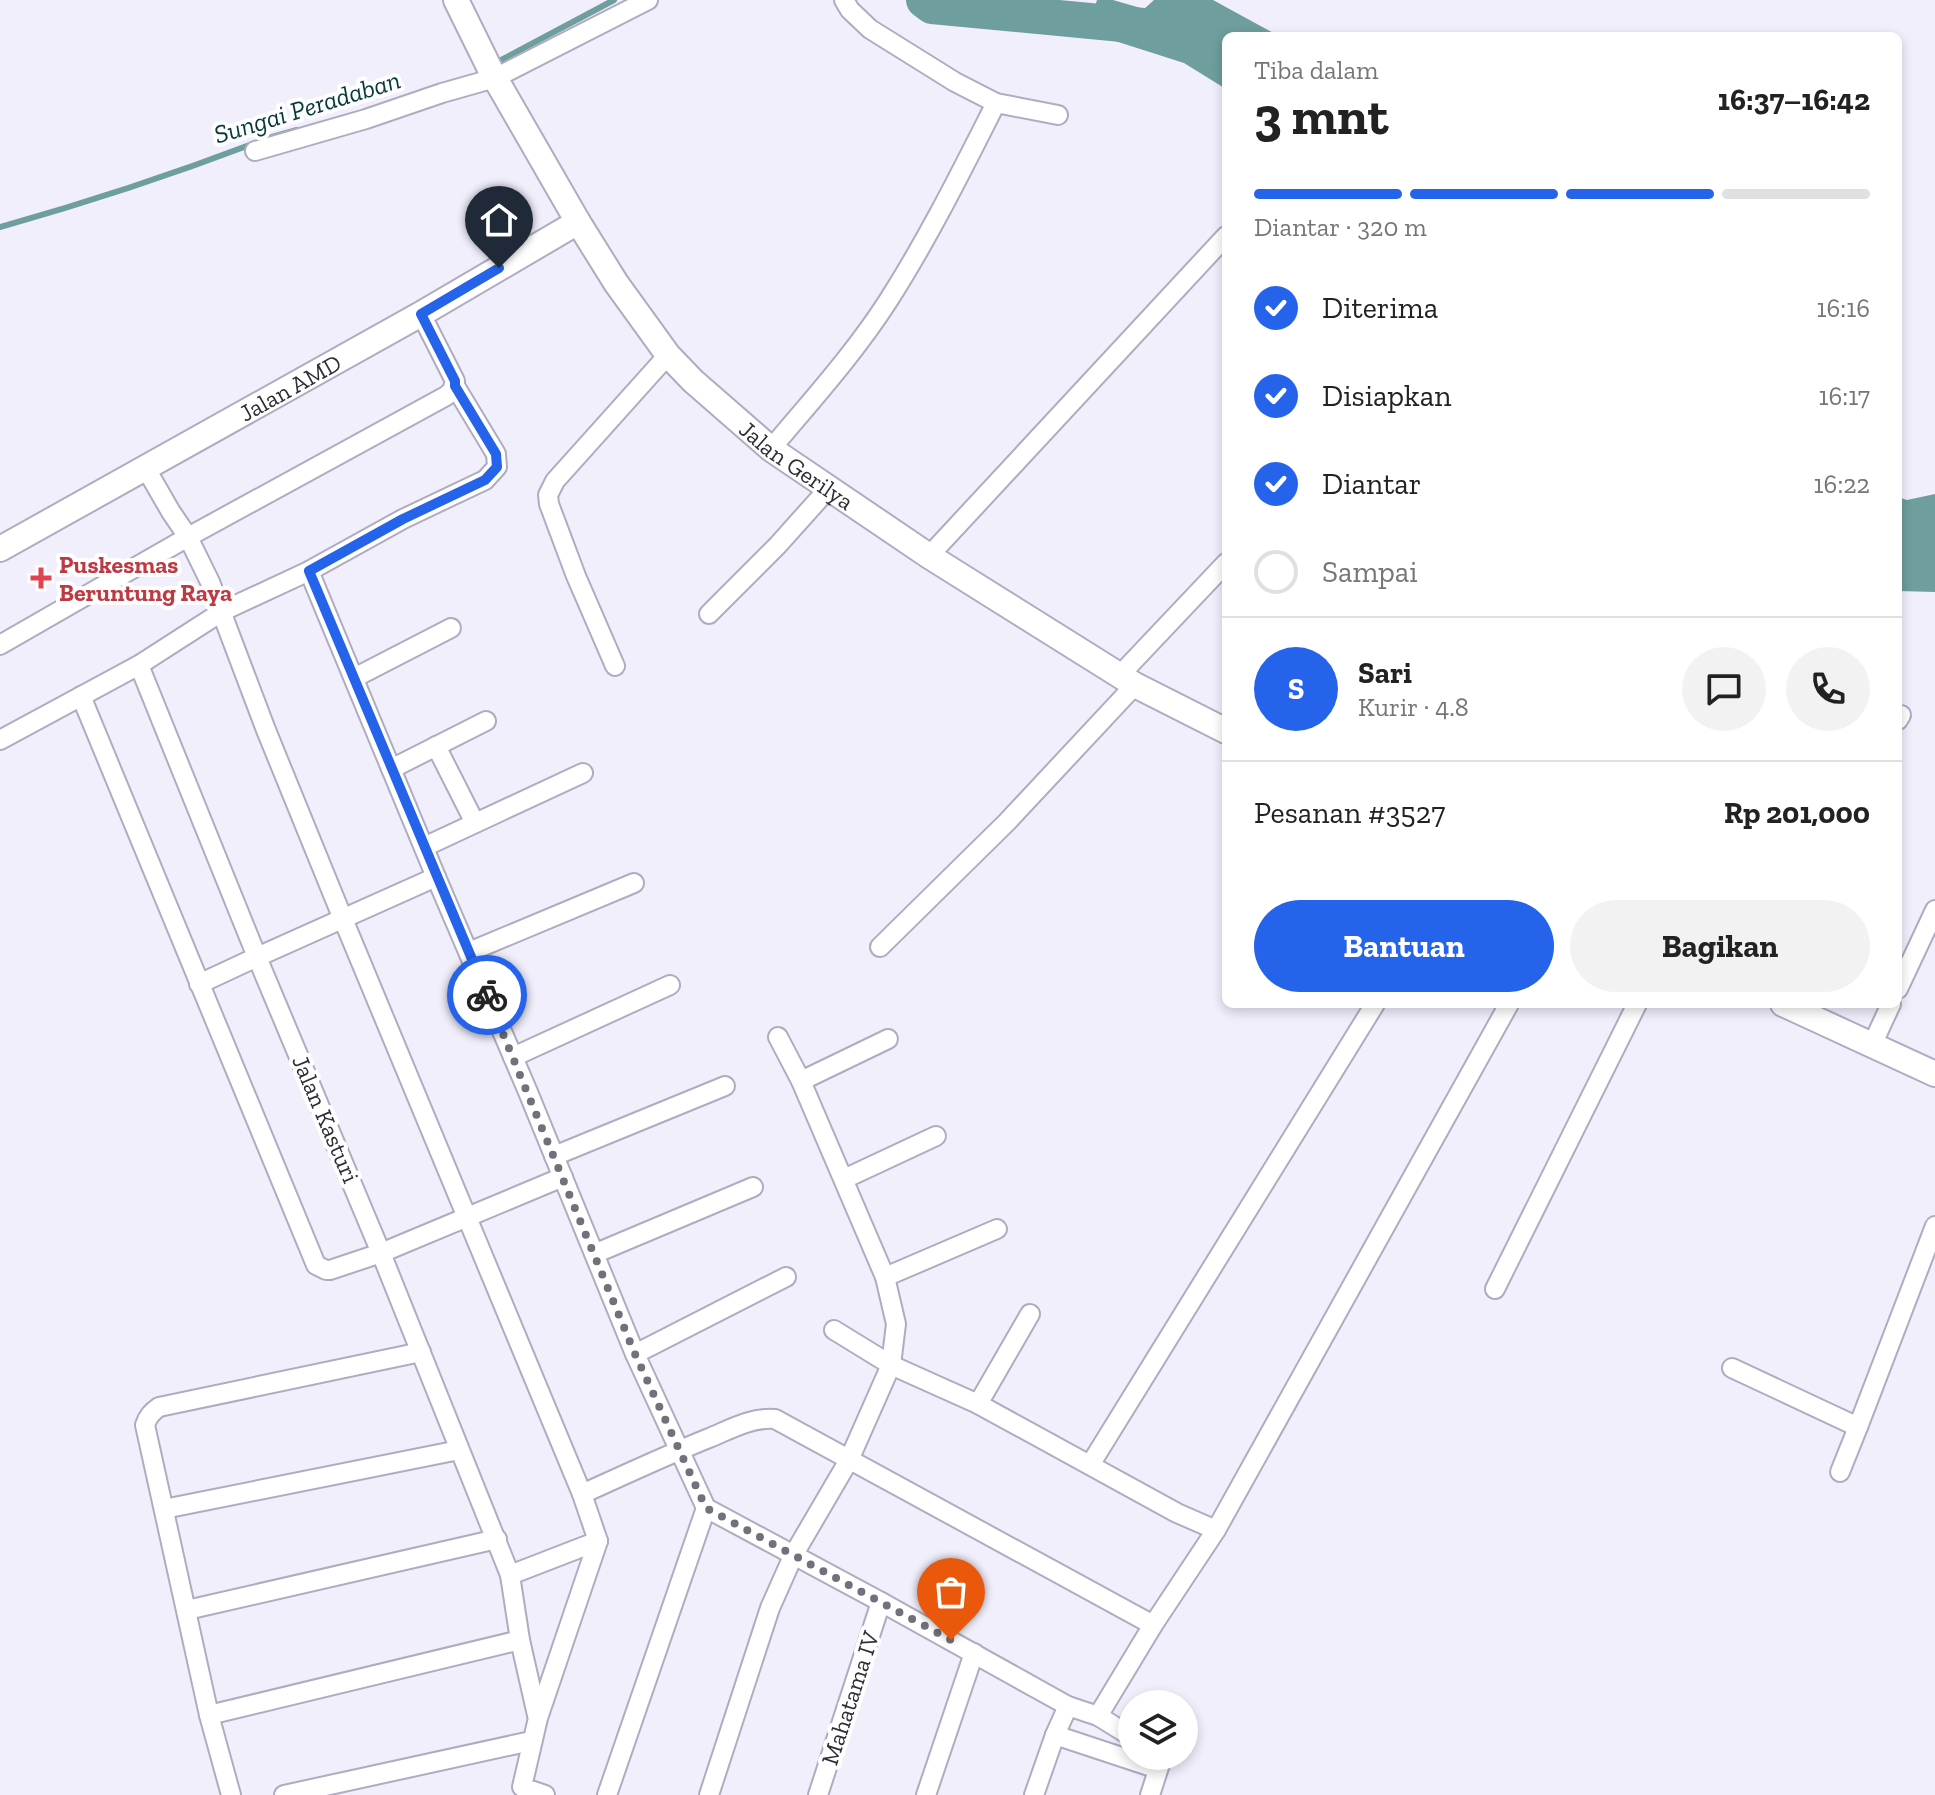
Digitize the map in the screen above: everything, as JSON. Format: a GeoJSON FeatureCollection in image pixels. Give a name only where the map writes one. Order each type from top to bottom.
{"type":"FeatureCollection","features":[{"type":"Feature","properties":{"kind":"street"},"geometry":{"type":"LineString","coordinates":[[255,151],[366,119],[493,74],[648,0]]}},
{"type":"Feature","properties":{"kind":"street"},"geometry":{"type":"LineString","coordinates":[[844,0],[870,29],[955,82],[996,103],[1058,115]]}},
{"type":"Feature","properties":{"kind":"street","name":"Jalan Gerilya"},"geometry":{"type":"LineString","coordinates":[[461,1],[493,74],[616,283],[668,355],[724,410],[771,449],[929,556],[1128,680],[1222,729]]}},
{"type":"Feature","properties":{"kind":"street"},"geometry":{"type":"LineString","coordinates":[[771,449],[855,348],[887,303],[940,215],[996,103]]}},
{"type":"Feature","properties":{"kind":"street","name":"Jalan AMD"},"geometry":{"type":"LineString","coordinates":[[0,549],[421,314],[578,222]]}},
{"type":"Feature","properties":{"kind":"street"},"geometry":{"type":"LineString","coordinates":[[929,556],[1222,240]]}},
{"type":"Feature","properties":{"kind":"street"},"geometry":{"type":"LineString","coordinates":[[0,740],[139,665],[223,611],[309,571],[403,519],[485,480],[493,472],[497,467],[496,454],[455,386],[421,314]]}},
{"type":"Feature","properties":{"kind":"street"},"geometry":{"type":"LineString","coordinates":[[615,666],[576,576],[548,495],[555,481],[668,355]]}},
{"type":"Feature","properties":{"kind":"street"},"geometry":{"type":"LineString","coordinates":[[0,645],[188,537],[446,396],[455,386]]}},
{"type":"Feature","properties":{"kind":"street"},"geometry":{"type":"LineString","coordinates":[[145,467],[188,537],[223,611],[266,730],[582,1494],[598,1541],[531,1741],[521,1791],[545,1795]]}},
{"type":"Feature","properties":{"kind":"street"},"geometry":{"type":"LineString","coordinates":[[709,614],[829,488]]}},
{"type":"Feature","properties":{"kind":"street"},"geometry":{"type":"LineString","coordinates":[[880,947],[1007,822],[1222,568]]}},
{"type":"Feature","properties":{"kind":"street"},"geometry":{"type":"LineString","coordinates":[[309,571],[635,1354],[706,1508],[1068,1706],[1098,1716],[1118,1728]]}},
{"type":"Feature","properties":{"kind":"street"},"geometry":{"type":"LineString","coordinates":[[354,678],[451,628]]}},
{"type":"Feature","properties":{"kind":"street","name":"Jalan Kasturi"},"geometry":{"type":"LineString","coordinates":[[139,665],[497,1539],[510,1575],[520,1640],[538,1718]]}},
{"type":"Feature","properties":{"kind":"street"},"geometry":{"type":"LineString","coordinates":[[81,696],[316,1265],[330,1270],[381,1253],[563,1177]]}},
{"type":"Feature","properties":{"kind":"street"},"geometry":{"type":"LineString","coordinates":[[391,769],[486,721]]}},
{"type":"Feature","properties":{"kind":"street"},"geometry":{"type":"LineString","coordinates":[[436,746],[475,823]]}},
{"type":"Feature","properties":{"kind":"street"},"geometry":{"type":"LineString","coordinates":[[424,847],[583,773]]}},
{"type":"Feature","properties":{"kind":"street"},"geometry":{"type":"LineString","coordinates":[[199,984],[436,877]]}},
{"type":"Feature","properties":{"kind":"street"},"geometry":{"type":"LineString","coordinates":[[469,952],[634,883]]}},
{"type":"Feature","properties":{"kind":"street"},"geometry":{"type":"LineString","coordinates":[[1902,980],[1935,910]]}},
{"type":"Feature","properties":{"kind":"street"},"geometry":{"type":"LineString","coordinates":[[513,1057],[670,985]]}},
{"type":"Feature","properties":{"kind":"street"},"geometry":{"type":"LineString","coordinates":[[1090,1465],[1373,1008]]}},
{"type":"Feature","properties":{"kind":"street"},"geometry":{"type":"LineString","coordinates":[[1098,1716],[1216,1530],[1507,1008]]}},
{"type":"Feature","properties":{"kind":"street"},"geometry":{"type":"LineString","coordinates":[[1495,1289],[1635,1008]]}},
{"type":"Feature","properties":{"kind":"street"},"geometry":{"type":"LineString","coordinates":[[1792,1008],[1935,1074]]}},
{"type":"Feature","properties":{"kind":"street"},"geometry":{"type":"LineString","coordinates":[[1872,1045],[1889,1008]]}},
{"type":"Feature","properties":{"kind":"street"},"geometry":{"type":"LineString","coordinates":[[709,1795],[770,1608],[794,1554],[849,1460],[891,1365],[896,1324],[885,1277],[801,1081],[778,1037]]}},
{"type":"Feature","properties":{"kind":"street"},"geometry":{"type":"LineString","coordinates":[[801,1081],[888,1039]]}},
{"type":"Feature","properties":{"kind":"street"},"geometry":{"type":"LineString","coordinates":[[554,1156],[725,1086]]}},
{"type":"Feature","properties":{"kind":"street"},"geometry":{"type":"LineString","coordinates":[[844,1179],[936,1136]]}},
{"type":"Feature","properties":{"kind":"street"},"geometry":{"type":"LineString","coordinates":[[594,1253],[753,1187]]}},
{"type":"Feature","properties":{"kind":"street"},"geometry":{"type":"LineString","coordinates":[[1840,1472],[1935,1226]]}},
{"type":"Feature","properties":{"kind":"street"},"geometry":{"type":"LineString","coordinates":[[885,1277],[997,1229]]}},
{"type":"Feature","properties":{"kind":"street"},"geometry":{"type":"LineString","coordinates":[[635,1354],[786,1277]]}},
{"type":"Feature","properties":{"kind":"street"},"geometry":{"type":"LineString","coordinates":[[978,1404],[1030,1314]]}},
{"type":"Feature","properties":{"kind":"street"},"geometry":{"type":"LineString","coordinates":[[834,1330],[891,1365],[978,1404],[1177,1513],[1216,1530]]}},
{"type":"Feature","properties":{"kind":"street"},"geometry":{"type":"LineString","coordinates":[[231,1795],[209,1715],[145,1425],[149,1415],[159,1407],[421,1352]]}},
{"type":"Feature","properties":{"kind":"street"},"geometry":{"type":"LineString","coordinates":[[1732,1368],[1858,1427]]}},
{"type":"Feature","properties":{"kind":"street"},"geometry":{"type":"LineString","coordinates":[[582,1494],[751,1421],[775,1419],[1153,1625]]}},
{"type":"Feature","properties":{"kind":"street"},"geometry":{"type":"LineString","coordinates":[[164,1509],[459,1450]]}},
{"type":"Feature","properties":{"kind":"street"},"geometry":{"type":"LineString","coordinates":[[607,1795],[706,1508]]}},
{"type":"Feature","properties":{"kind":"street"},"geometry":{"type":"LineString","coordinates":[[187,1610],[497,1539]]}},
{"type":"Feature","properties":{"kind":"street"},"geometry":{"type":"LineString","coordinates":[[510,1575],[598,1541]]}},
{"type":"Feature","properties":{"kind":"street","name":"Mahatama IV"},"geometry":{"type":"LineString","coordinates":[[818,1795],[881,1602]]}},
{"type":"Feature","properties":{"kind":"street"},"geometry":{"type":"LineString","coordinates":[[209,1715],[520,1640]]}},
{"type":"Feature","properties":{"kind":"street"},"geometry":{"type":"LineString","coordinates":[[926,1795],[974,1653]]}},
{"type":"Feature","properties":{"kind":"street"},"geometry":{"type":"LineString","coordinates":[[1034,1795],[1068,1706]]}},
{"type":"Feature","properties":{"kind":"street"},"geometry":{"type":"LineString","coordinates":[[1055,1735],[1118,1752]]}},
{"type":"Feature","properties":{"kind":"street"},"geometry":{"type":"LineString","coordinates":[[284,1795],[531,1741]]}},
{"type":"Feature","properties":{"kind":"street"},"geometry":{"type":"LineString","coordinates":[[1150,1795],[1157,1770]]}},
{"type":"Feature","properties":{"kind":"shaded area"},"geometry":{"type":"Polygon","coordinates":[[[1097,0],[1113,0],[1144,9],[1154,0],[1213,0],[1272,32],[1222,32],[1222,87],[1184,63],[1087,32],[1097,0]]]}},
{"type":"Feature","properties":{"kind":"shaded area"},"geometry":{"type":"Polygon","coordinates":[[[1935,494],[1935,592],[1902,591],[1902,498],[1935,494]]]}},
{"type":"Feature","properties":{"kind":"waterway","name":"Sungai Peradaban"},"geometry":{"type":"LineString","coordinates":[[492,65],[614,0]]}},
{"type":"Feature","properties":{"kind":"waterway"},"geometry":{"type":"LineString","coordinates":[[924,0],[932,6],[1164,28],[1222,50]]}},
{"type":"Feature","properties":{"kind":"waterway","name":"Sungai Peradaban"},"geometry":{"type":"LineString","coordinates":[[265,139],[297,130]]}},
{"type":"Feature","properties":{"kind":"waterway","name":"Sungai Peradaban"},"geometry":{"type":"LineString","coordinates":[[0,227],[128,188],[255,143]]}},
{"type":"Feature","properties":{"kind":"way so far"},"geometry":{"type":"LineString","coordinates":[[487,995],[635,1354],[706,1508],[951,1640]]}},
{"type":"Feature","properties":{"kind":"place","name":"Puskesmas Beruntung Raya"},"geometry":{"type":"Point","coordinates":[41,578]}},
{"type":"Feature","properties":{"kind":"route"},"geometry":{"type":"LineString","coordinates":[[487,995],[309,571],[403,519],[485,480],[497,467],[496,454],[455,386],[421,314],[499,268]]}}]}
